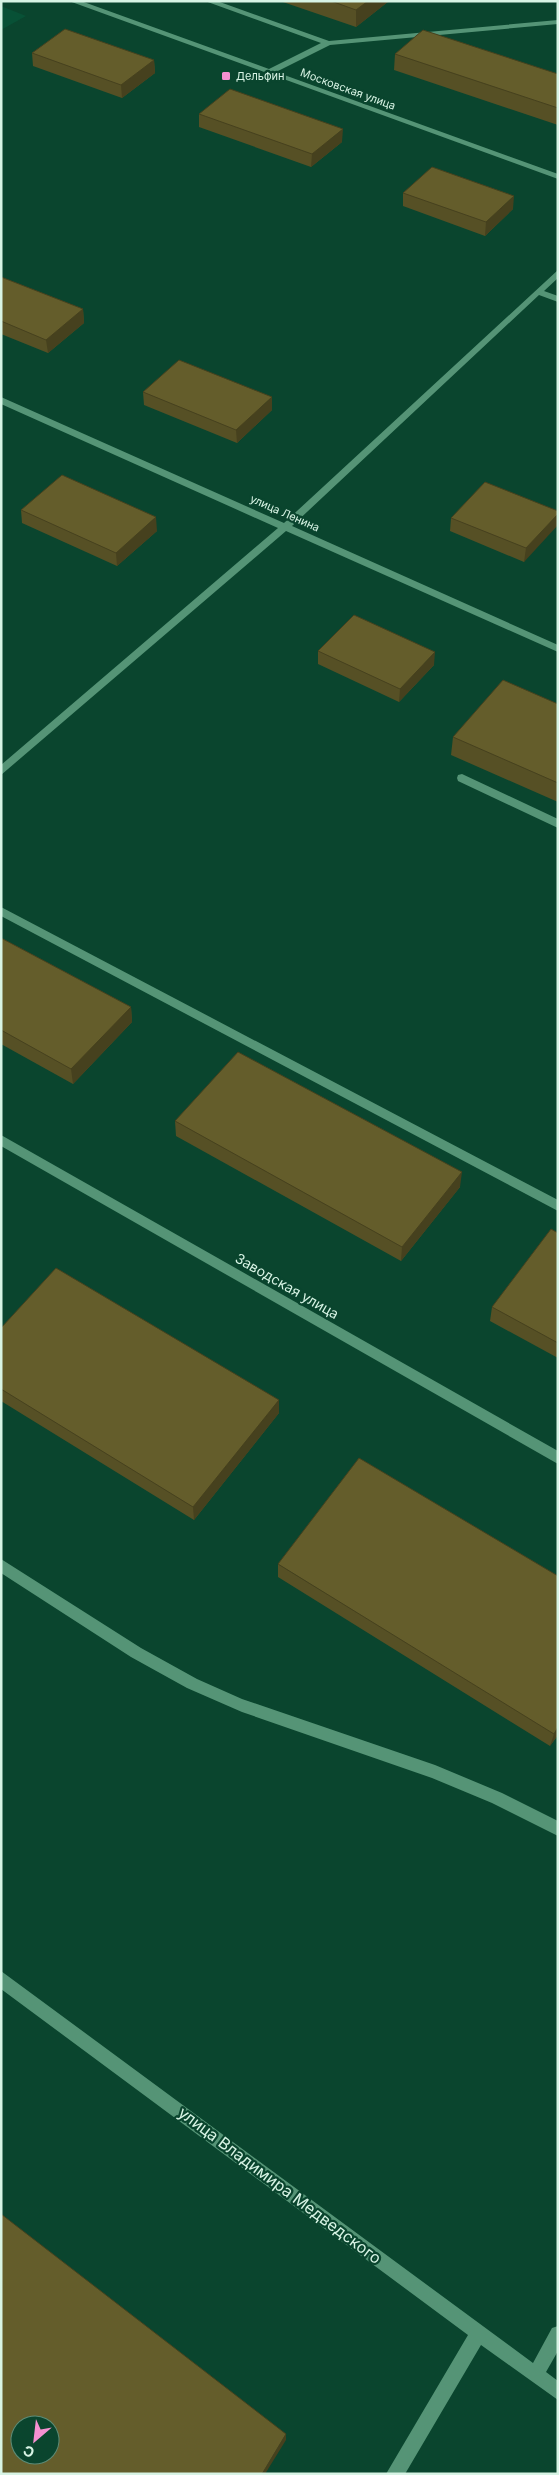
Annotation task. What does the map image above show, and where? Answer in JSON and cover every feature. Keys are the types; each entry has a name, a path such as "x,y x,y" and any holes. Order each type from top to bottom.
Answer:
{"street":[{"name":"Московская улица","path":"74,1 558,177"},
{"path":"209,1 328,43"},
{"path":"270,72 328,43 558,22"},
{"path":"1,771 285,527 558,273"},
{"path":"538,292 558,299"},
{"name":"улица Ленина","path":"1,400 558,649"},
{"path":"462,778 558,824"},
{"path":"1,911 558,1206"},
{"name":"Заводская улица","path":"1,1140 558,1458"},
{"path":"1,1565 171,1673 221,1697 266,1715 435,1772 484,1791 558,1829"},
{"name":"улица Владимира Медведского","path":"1,1979 558,2392"},
{"path":"395,2474 479,2332"},
{"path":"535,2375 558,2334"}],"shaded area":[{"path":"1,6 26,16 1,30"}],"building":[{"path":"331,1 368,1 356,10"},
{"path":"65,29 154,60 121,85 32,53"},
{"path":"423,30 558,74 558,108 395,54"},
{"path":"230,89 343,129 312,154 199,114"},
{"path":"432,167 514,196 486,222 403,193"},
{"path":"1,277 83,309 46,340 1,321"},
{"path":"179,360 272,397 236,430 143,392"},
{"path":"62,475 156,517 116,553 21,510"},
{"path":"485,482 558,511 558,514 526,548 451,518"},
{"path":"354,615 435,652 400,689 318,651"},
{"path":"503,680 558,704 558,783 453,737"},
{"path":"1,938 131,1007 71,1069 1,1030"},
{"path":"238,1052 462,1172 402,1247 175,1121"},
{"path":"551,1229 558,1233 558,1343 492,1307"},
{"path":"56,1268 279,1400 193,1507 1,1389 1,1328"},
{"path":"359,1458 558,1576 558,1727 554,1734 278,1564"},
{"path":"1,2214 286,2434 262,2474 1,2474"}],"place":[{"name":"Дельфин","path":"226,76"}]}
